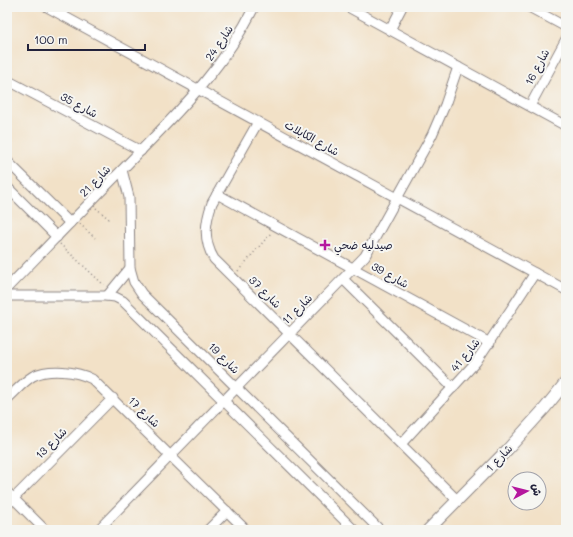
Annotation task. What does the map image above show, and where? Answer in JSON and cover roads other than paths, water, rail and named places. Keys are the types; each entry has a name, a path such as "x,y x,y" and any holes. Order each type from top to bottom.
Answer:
{"street":[{"name":"شارع الكابلات","path":"46,7 566,290"},
{"name":"شارع 24","path":"199,89 234,43 254,7"},
{"path":"348,7 566,126"},
{"path":"390,30 402,7"},
{"path":"529,7 566,27"},
{"name":"شارع 16","path":"530,106 566,39"},
{"name":"شارع 11","path":"98,530 289,333 366,256 432,134 445,105 458,67"},
{"name":"شارع 35","path":"7,80 141,151"},
{"name":"شارع 21","path":"7,288 141,151 199,89"},
{"name":"شارع 37","path":"258,122 209,210 206,224 207,243 214,259 457,500"},
{"path":"7,161 72,221"},
{"name":"شارع 19","path":"122,170 129,197 130,268 134,282 142,294 380,530"},
{"path":"7,187 56,238"},
{"name":"شارع 39","path":"217,194 490,344"},
{"path":"109,293 130,268"},
{"name":"شارع 41","path":"401,444 476,362 490,344 535,273"},
{"path":"343,279 453,388"},
{"path":"7,296 109,293 123,301 354,530"},
{"name":"شارع 17","path":"7,399 33,376 42,372 68,372 84,375 92,379 246,530"},
{"name":"شارع 1","path":"428,530 545,408 566,382"},
{"name":"شارع 13","path":"9,499 113,398"},
{"path":"9,499 45,530"},
{"path":"208,530 227,511"}],"place":[{"name":"صيدليه ضحي","path":"325,245"}]}
